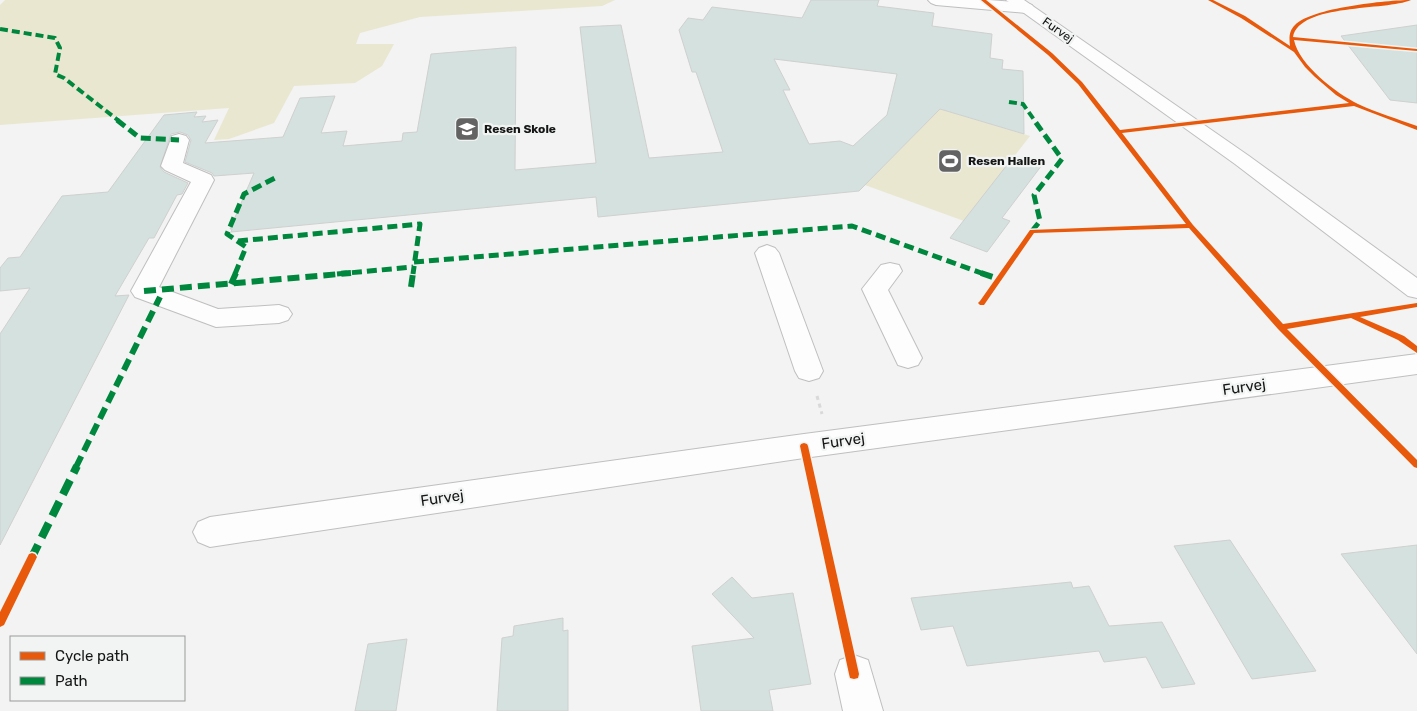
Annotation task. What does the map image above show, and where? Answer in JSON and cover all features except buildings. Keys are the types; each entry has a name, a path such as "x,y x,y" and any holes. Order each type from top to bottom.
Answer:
{"street":[{"path":"936,0 1020,4"},
{"name":"Furvej","path":"1020,4 1242,160 1417,290"},
{"path":"179,140 172,166 203,180 144,291 216,318 279,314"},
{"path":"767,253 809,371"},
{"path":"890,271 875,289 908,358"},
{"name":"Furvej","path":"210,532 1047,413 1417,364"},
{"path":"854,674 863,711"}],"path":[{"path":"809,371 832,443"}],"shaded area":[{"path":"5,0 615,0 602,6 420,17 360,33 356,44 394,44 382,66 355,83 294,86 274,123 229,139 214,140 229,108 0,125 0,5"},
{"name":"Resen Hallen","path":"940,109 1030,136 964,221 865,185"}],"marked path":[{"path":"0,29 55,38 60,48 55,74 64,78 140,138 179,140"},
{"path":"1009,102 1023,104 1062,159 1034,195 1040,221 1032,231"},
{"path":"231,284 246,247 227,234 244,194 275,178"},
{"path":"238,241 420,224 411,287"},
{"path":"414,262 852,226 999,279"},
{"path":"144,291 413,267"},
{"path":"31,559 160,297"}],"cycle path":[{"path":"983,0 1050,54 1080,83 1191,226 1281,327 1417,465"},
{"path":"1210,0 1243,17 1295,51"},
{"path":"1409,0 1339,10 1313,16 1297,25 1292,32 1291,38 1293,47 1306,66 1338,94 1356,105 1417,128"},
{"path":"1291,38 1417,50"},
{"path":"1120,132 1355,104"},
{"path":"982,303 1032,231 1191,226"},
{"path":"1281,327 1417,305"},
{"path":"1352,316 1401,338 1417,350"},
{"path":"804,446 854,674"},
{"path":"0,622 32,557"}],"place":[{"name":"Resen Skole","path":"467,129"},
{"name":"Resen Hallen","path":"950,161"}]}
